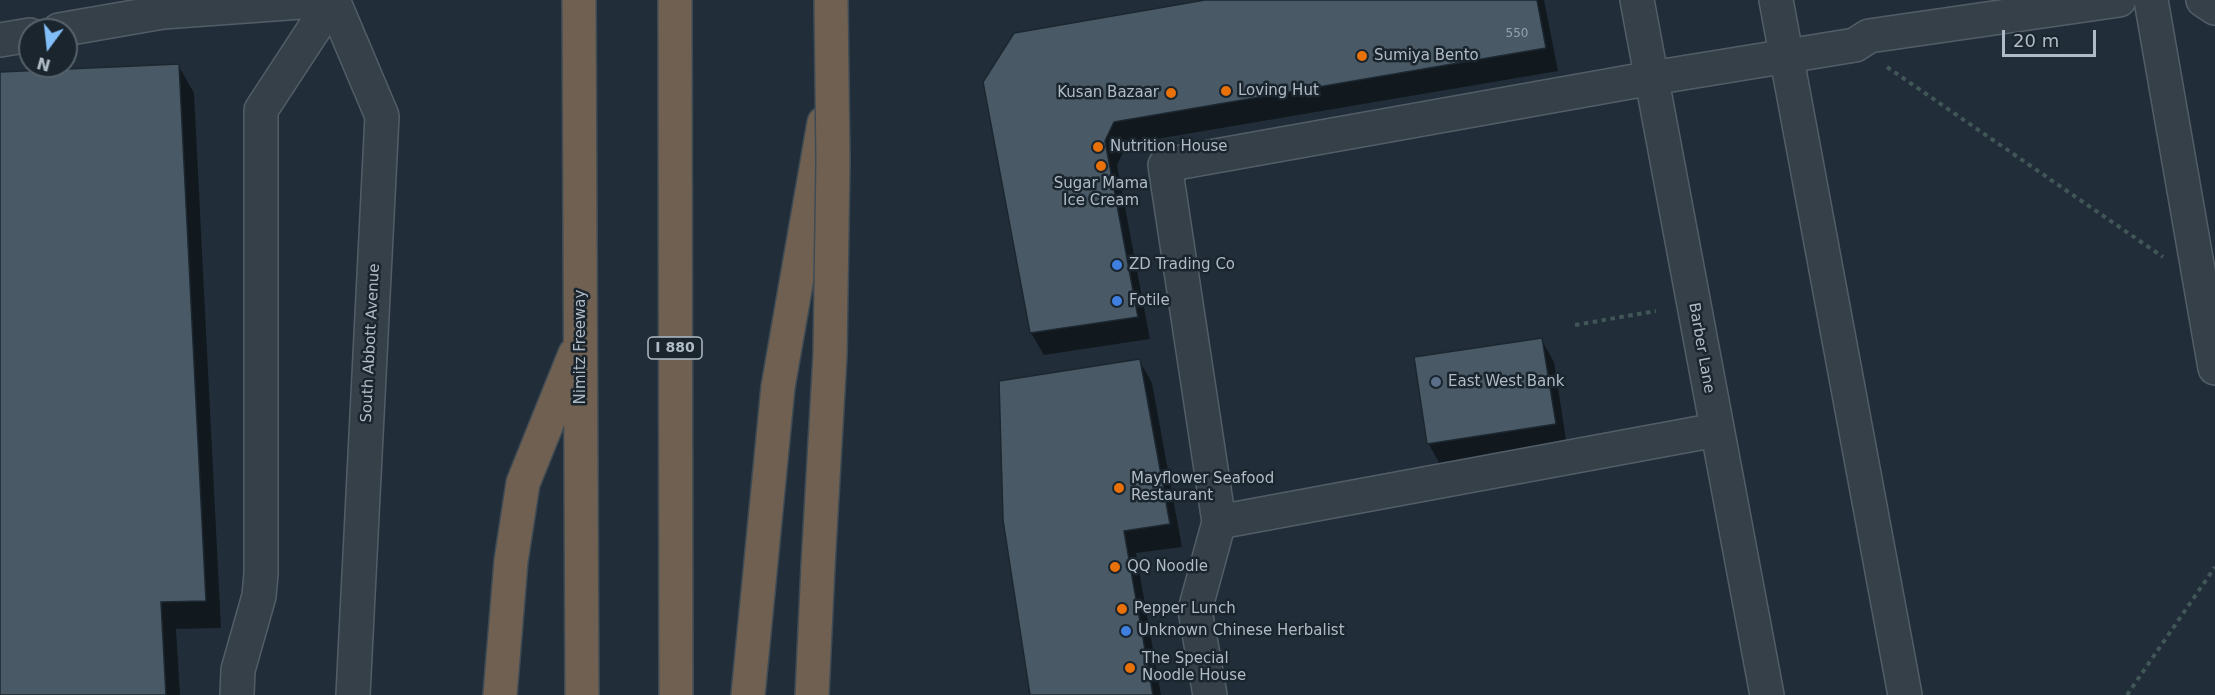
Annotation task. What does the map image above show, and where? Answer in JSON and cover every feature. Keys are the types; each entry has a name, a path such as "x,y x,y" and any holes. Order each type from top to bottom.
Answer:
{"highway":[{"name":"Nimitz Freeway","path":"579,0 582,695"},
{"name":"I 880","path":"675,0 676,695"},
{"path":"812,694 830,355 831,0"},
{"path":"748,695 778,387 847,0"},
{"path":"500,695 512,561 523,483 582,335"}],"street":[{"path":"78,27 163,12 332,0"},
{"path":"237,695 238,670 259,596 261,574 261,110 332,0"},
{"name":"South Abbott Avenue","path":"332,0 382,116 353,695"},
{"name":"Barber Lane","path":"1637,0 1767,695"},
{"path":"1776,0 1905,695"},
{"path":"1210,695 1195,610 1219,522 1165,165 1652,78 1855,45 1869,36 2119,0"},
{"path":"2151,0 2215,368"},
{"path":"2203,0 2215,8"},
{"path":"0,40 18,37"},
{"path":"1219,522 1716,430"}],"path":[{"path":"1855,45 2199,282"},
{"path":"1575,325 1656,311"},
{"path":"2127,695 2215,567"}],"building":[{"path":"1205,0 1537,0 1546,48 1114,122 1105,141 1138,317 1030,333 983,82 1014,33"},
{"path":"179,64 206,601 161,602 166,695 0,695 0,72 18,71 18,78 78,78 78,69"},
{"path":"1542,338 1556,424 1427,444 1414,357"},
{"path":"1140,359 1170,524 1124,531 1153,695 1030,695 1003,520 999,381"}],"place":[{"name":"Sumiya Bento","path":"1362,56"},
{"name":"Loving Hut","path":"1226,91"},
{"name":"Kusan Bazaar","path":"1171,93"},
{"name":"Nutrition House","path":"1098,147"},
{"name":"Sugar Mama Ice Cream","path":"1101,166"},
{"name":"ZD Trading Co","path":"1117,265"},
{"name":"Fotile","path":"1117,301"},
{"name":"East West Bank","path":"1436,382"},
{"name":"Mayflower Seafood Restaurant","path":"1119,488"},
{"name":"QQ Noodle","path":"1115,567"},
{"name":"Pepper Lunch","path":"1122,609"},
{"name":"Unknown Chinese Herbalist","path":"1126,631"},
{"name":"The Special Noodle House","path":"1130,668"}]}
